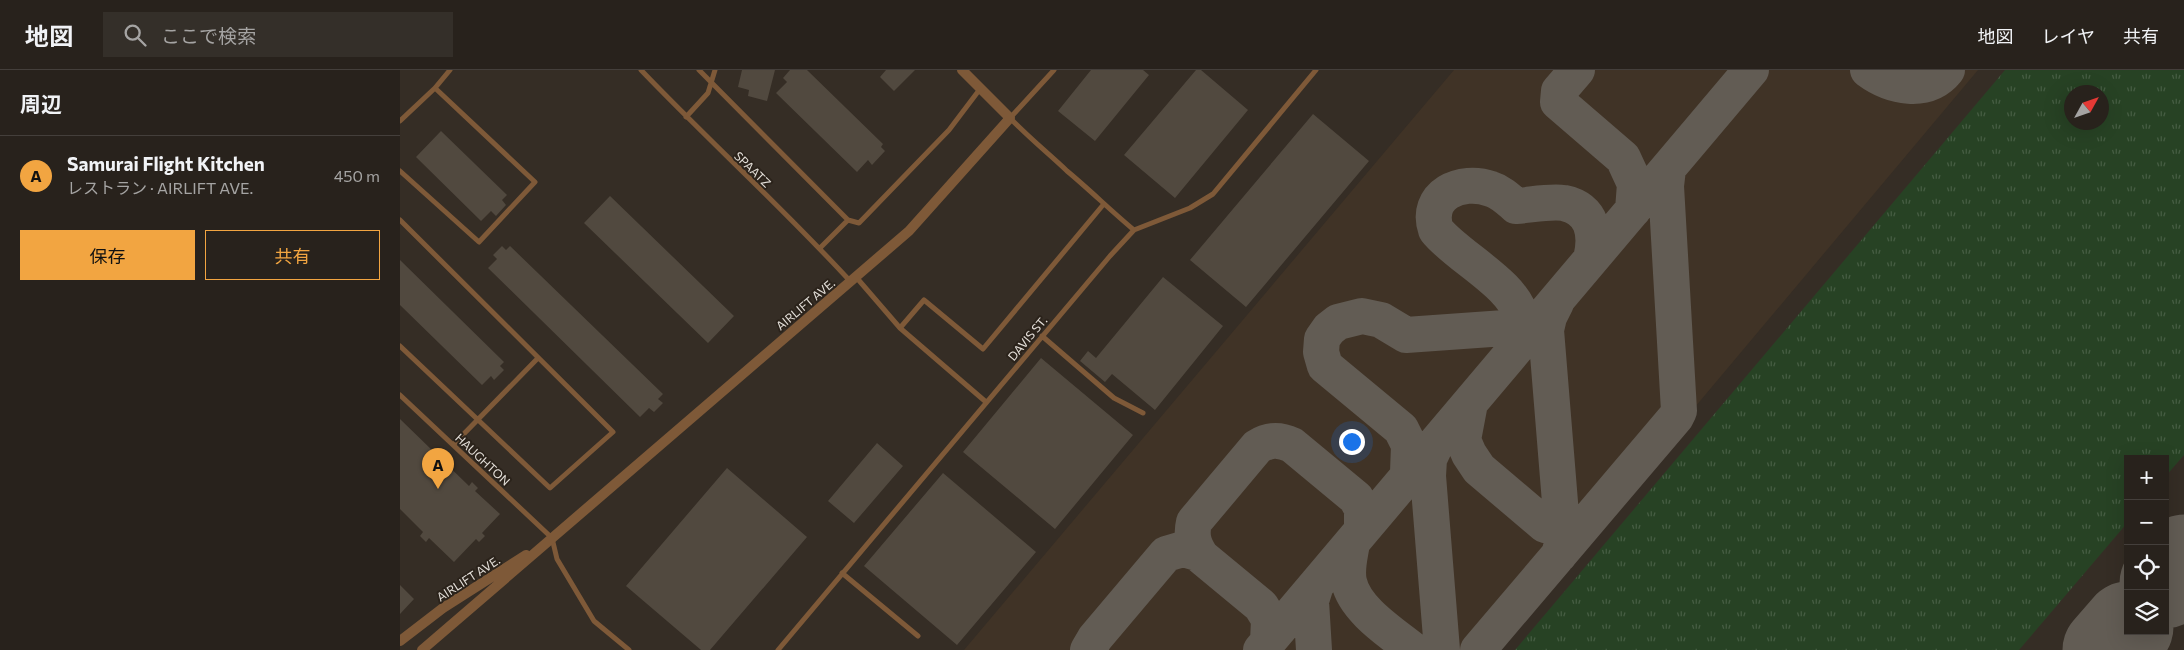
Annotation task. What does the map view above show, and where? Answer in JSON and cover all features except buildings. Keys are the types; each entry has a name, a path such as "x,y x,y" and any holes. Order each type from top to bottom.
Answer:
{"street":[{"path":"962,70 1010,118"},
{"name":"AIRLIFT AVE.","path":"422,650 909,231 1010,118"},
{"name":"AIRLIFT AVE.","path":"400,641 443,608 552,538"}],"lane":[{"path":"400,121 435,88 450,70"},
{"name":"SPAATZ","path":"641,70 686,117 853,279 900,328 986,402"},
{"path":"699,70 848,220 859,223 949,130 980,89"},
{"path":"686,117 708,94 715,70"},
{"name":"AIRLIFT AVE.","path":"1010,118 1054,70"},
{"name":"DAVIS ST.","path":"778,650 986,402 1134,230 1190,208 1213,194 1316,70"},
{"path":"400,170 479,242 535,182 435,88"},
{"path":"1010,118 1034,143 1134,230"},
{"path":"900,328 924,300 983,349 1103,205"},
{"path":"400,220 613,432 550,488 400,346"},
{"path":"820,248 848,220"},
{"path":"1042,336 1114,398 1143,413"},
{"path":"453,445 538,358"},
{"name":"HAUGHTON","path":"400,395 552,538"},
{"path":"552,538 557,559 594,621 629,650"},
{"path":"842,573 918,636"}],"shaded area":[{"path":"1454,70 1978,70 1491,650 964,650"}],"green space":[{"path":"2005,70 2184,70 2184,455 2169,472 2169,455 2124,455 2124,527 2019,650 1515,650"}],"taxiway":[{"path":"1577,70 1559,91 1558,102 1623,158 1635,184 1633,210"},
{"path":"1261,650 1751,70"},
{"path":"1868,70 1887,81 1909,86 1929,83 1939,78 1947,70"},
{"path":"1478,650 1676,417 1679,411 1666,186 1668,169"},
{"path":"1519,345 1521,318 1517,306 1497,283 1445,240 1436,230 1435,207 1440,199 1448,192 1457,188 1480,186 1498,192 1516,206 1552,202 1574,206 1587,217 1591,224 1593,232 1591,259"},
{"path":"1556,303 1549,317 1546,330 1563,539 1559,555"},
{"path":"1408,472 1409,445 1401,429 1325,366 1321,352 1322,339 1329,329 1338,322 1362,316 1381,320 1406,335 1519,327 1541,319"},
{"path":"1470,403 1463,440 1469,454 1479,469 1545,525 1561,528 1582,525"},
{"path":"1201,556 1193,539 1194,522 1257,447 1270,441 1292,445 1356,498 1362,509 1362,530"},
{"path":"1437,442 1429,459 1428,476 1442,650"},
{"path":"1352,543 1348,572 1353,592 1366,611 1375,620 1413,650"},
{"path":"1088,650 1095,638 1166,554 1183,549 1197,553 1261,606 1269,619 1268,642"},
{"path":"1314,650 1311,601 1316,585"}],"runway":[{"path":"2169,578 2184,560"},
{"path":"2108,650 2124,632"}],"place":[{"name":"Samurai Flight Kitchen","path":"438,489"}]}
